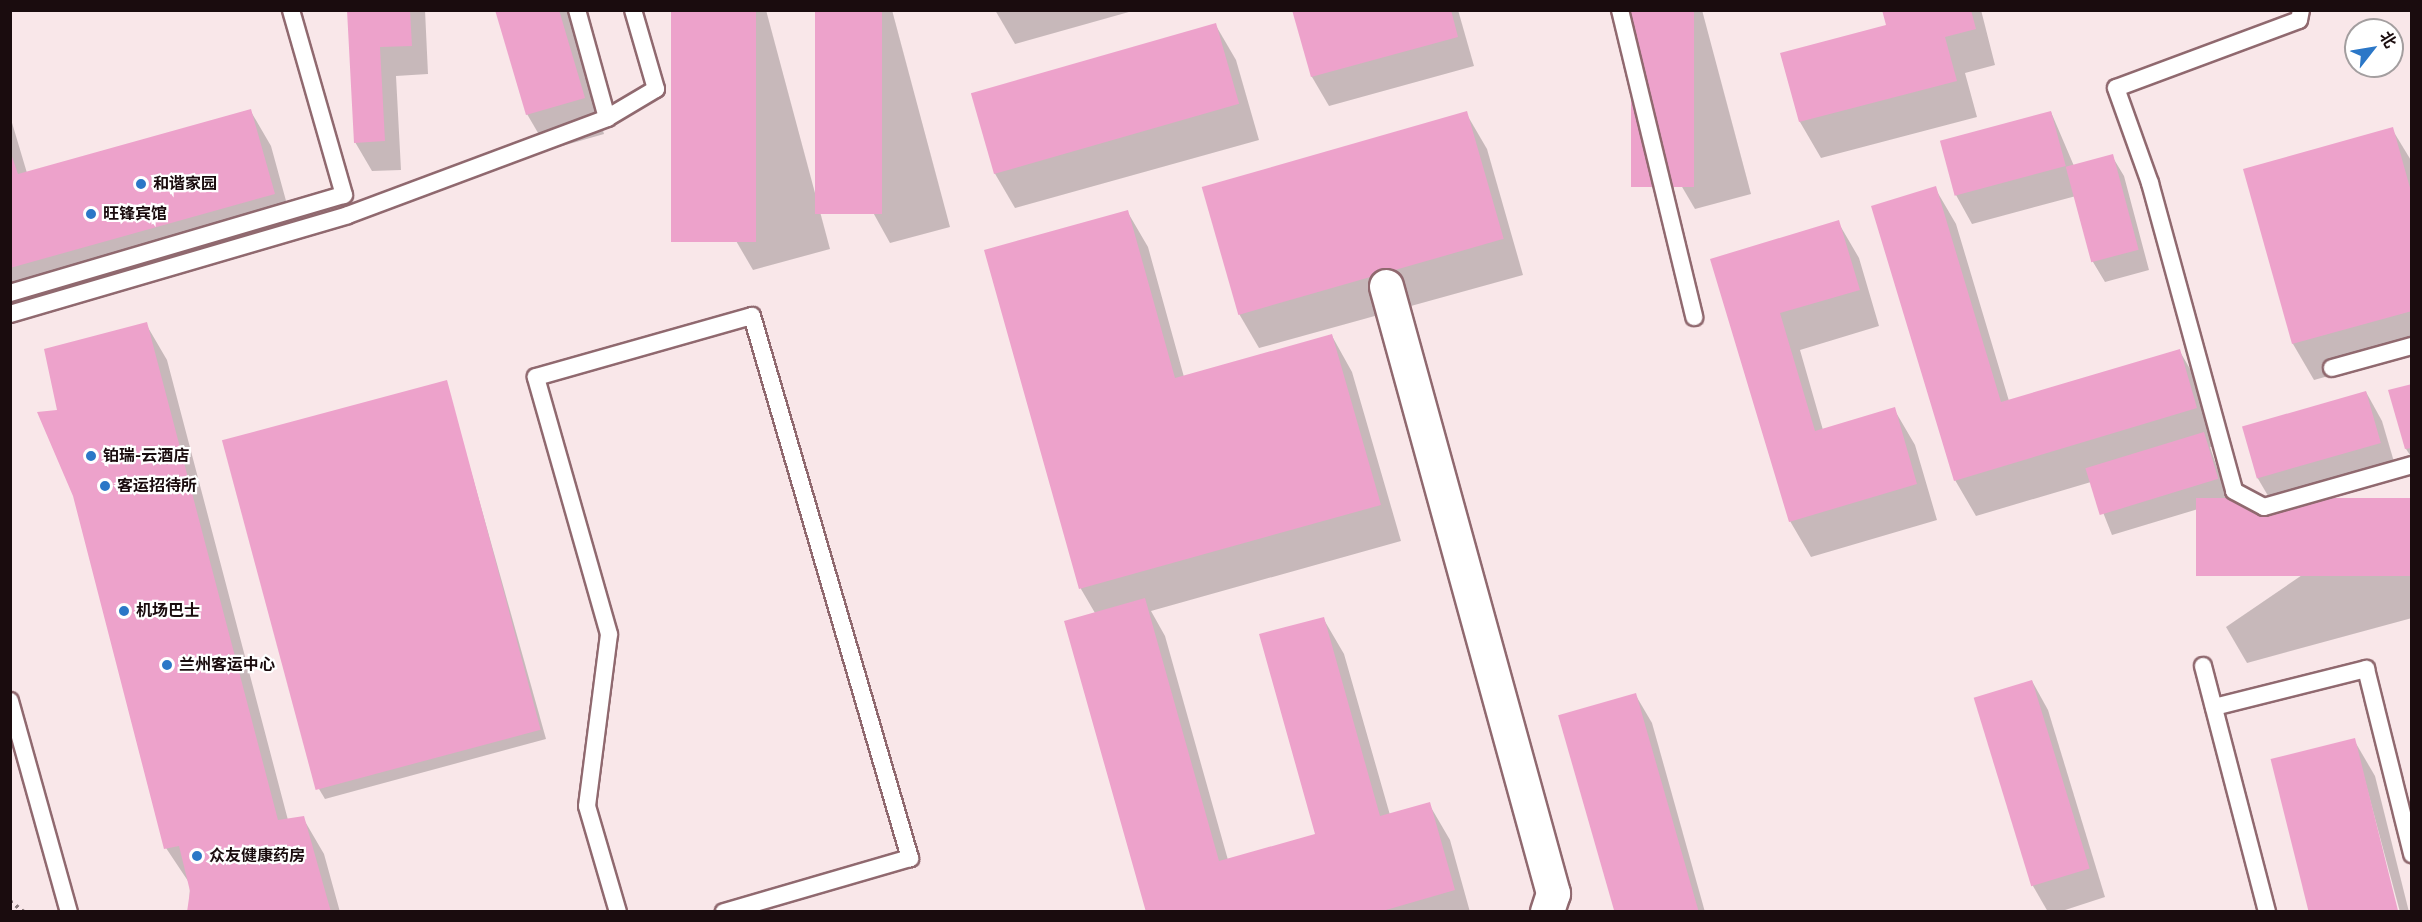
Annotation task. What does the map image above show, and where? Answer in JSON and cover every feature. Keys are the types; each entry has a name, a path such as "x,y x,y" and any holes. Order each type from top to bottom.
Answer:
{"street":[{"path":"1386,286 1553,893 1547,912"}],"lane":[{"path":"10,293 344,195 291,10"},
{"path":"577,10 607,118"},
{"path":"10,314 348,215 607,118 656,89 633,10"},
{"path":"1620,10 1694,317"},
{"path":"2301,10 2300,20 2116,88 2150,183 2234,491 2265,507 2412,465"},
{"path":"618,912 587,806 609,634 536,377 752,316 910,858 724,912"},
{"path":"2332,368 2412,346"},
{"path":"2203,666 2267,912"},
{"path":"2214,707 2366,669 2412,854"},
{"path":"10,701 69,912"}],"path":[{"path":"10,901 24,912"}],"building":[{"path":"347,10 410,10 412,46 380,47 385,141 354,143"},
{"path":"495,10 559,10 585,98 526,115"},
{"path":"671,10 756,10 756,242 671,242"},
{"path":"815,10 882,10 882,214 815,214"},
{"path":"1292,10 1451,10 1458,37 1311,77"},
{"path":"1631,10 1694,10 1694,187 1631,187"},
{"path":"1882,10 1971,10 1976,29 1945,37 1957,81 1799,122 1780,53 1886,25"},
{"path":"1216,23 1239,104 994,174 971,93"},
{"name":"和谐家园","path":"251,109 275,194 10,268 10,151 18,174"},
{"path":"1467,111 1504,239 1238,315 1202,187"},
{"path":"2051,111 2066,166 1955,196 1940,141"},
{"path":"2393,127 2412,195 2412,311 2292,344 2243,169"},
{"path":"2113,154 2139,250 2091,262 2066,167"},
{"path":"1936,186 2001,402 2180,349 2197,408 1954,481 1871,206"},
{"path":"1128,210 1175,378 1332,334 1381,505 1079,589 984,250"},
{"path":"1839,220 1860,290 1780,313 1815,431 1895,407 1917,484 1789,522 1710,259"},
{"path":"147,322 278,820 304,816 331,912 187,912 190,891 179,846 164,849 73,496 37,412 57,410 44,349"},
{"path":"447,380 541,730 316,790 222,440"},
{"path":"2412,384 2412,448 2405,449 2388,390"},
{"path":"2366,391 2381,443 2257,478 2242,427"},
{"path":"2204,432 2218,479 2100,515 2085,468"},
{"path":"2196,498 2412,498 2412,576 2196,576"},
{"path":"1145,598 1219,861 1315,834 1259,634 1324,617 1380,816 1430,802 1455,890 1379,912 1146,912 1064,621"},
{"path":"2032,680 2090,868 2031,886 1974,698"},
{"path":"1636,693 1699,911 1615,912 1558,715"},
{"path":"2355,738 2398,912 2309,912 2271,759"}],"place":[{"name":"和谐家园","path":"141,184"},
{"name":"旺锋宾馆","path":"91,214"},
{"name":"铂瑞-云酒店","path":"91,456"},
{"name":"客运招待所","path":"105,486"},
{"name":"机场巴士","path":"124,611"},
{"name":"兰州客运中心","path":"167,665"},
{"name":"众友健康药房","path":"197,856"}]}
